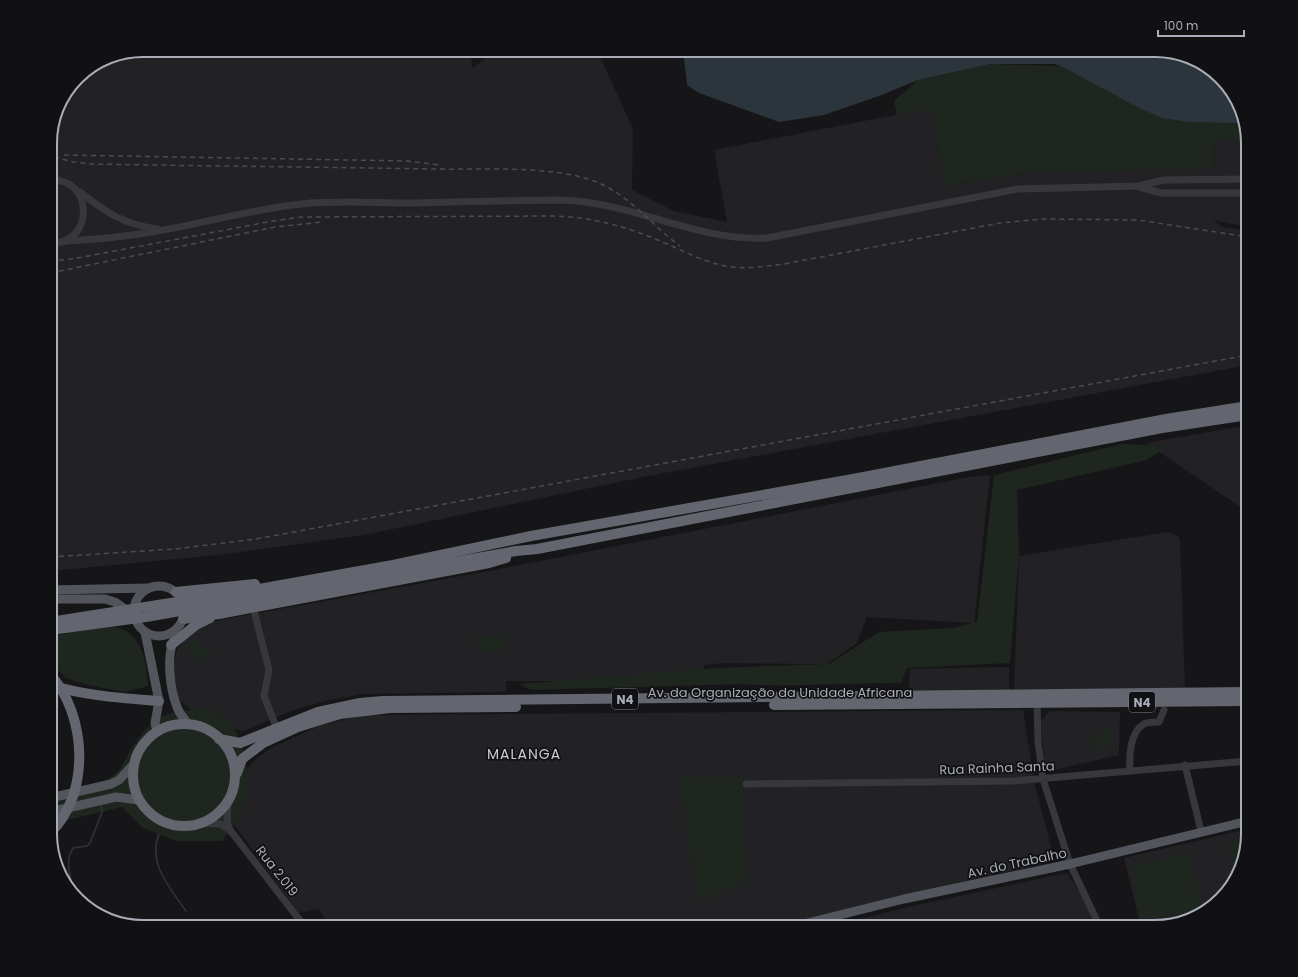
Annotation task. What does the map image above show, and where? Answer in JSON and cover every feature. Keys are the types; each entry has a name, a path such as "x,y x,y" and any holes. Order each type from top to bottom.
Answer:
{"highway":[{"path":"57,621 250,599 393,565 531,536 853,479 1166,419 1241,407"},
{"path":"57,629 146,617 509,552 537,549 1162,428 1241,416"},
{"path":"176,592 254,584 381,561 460,544 531,536"},
{"path":"171,645 200,622 250,599"},
{"path":"181,623 219,614"},
{"path":"57,686 69,706 76,726 79,746 78,775 73,800 57,825"},
{"path":"57,687 94,696 160,700"},
{"name":"N4","path":"1037,699 1054,694 1241,692"},
{"name":"Av. da Organização da Unidade Africana","path":"237,773 242,760 247,755 278,735 317,720 357,711 437,708 1037,699"},
{"name":"Av. da Organização da Unidade Africana","path":"219,739 240,743 318,712 360,703 383,701 1037,699 1241,702"},
{"path":"187,723 204,729 219,739 233,759 237,773 235,786 228,803 217,815 192,826 175,826 145,809 140,800 134,780 133,765 140,746 146,738 157,731 177,724 187,723"}],"main road":[{"path":"57,590 166,587 176,592 182,602 181,623 171,645 169,657 170,671 175,703 187,723"},
{"path":"150,588 138,599 135,615 139,625 145,632 160,700 155,723 157,731"},
{"path":"57,599 105,599 115,602 135,615"},
{"path":"145,632 163,635 171,632 181,623"},
{"path":"57,796 111,784 119,780 133,765"},
{"path":"57,810 116,797 140,800"},
{"name":"Av. do Trabalho","path":"819,920 904,899 1070,864 1241,823"}],"street":[{"path":"57,242 134,235 300,204 332,202 410,203 566,200 596,202 619,207 717,235 738,239 759,239 788,235 1018,189 1138,186 1164,180 1241,179"},
{"path":"57,181 64,182 74,188 98,207 119,220 132,225 164,229"},
{"path":"1138,186 1161,193 1241,193"},
{"path":"65,241 79,228 84,217 84,204 74,188"},
{"path":"250,599 268,670 264,696 277,729"},
{"path":"1037,699 1039,749 1043,779 1070,864 1097,920"},
{"path":"1130,770 1129,761 1136,731 1145,723 1159,722 1164,710"},
{"name":"Rua Rainha Santa","path":"746,784 993,782 1241,761"},
{"path":"1185,765 1201,832"},
{"path":"228,803 227,816 230,830"},
{"path":"203,822 220,824 230,830"},
{"name":"Rua 2.019","path":"230,830 300,920"}],"shaded area":[{"path":"138,57 471,57 472,68 487,57 600,57 633,129 632,190 674,211 727,222 714,150 931,108 945,186 1025,173 1213,168 1215,139 1241,141 1241,226 1212,220 1223,227 1241,230 1241,366 643,477 364,535 218,555 57,570 57,138 60,121 66,105 78,86 105,66 126,59"},
{"path":"684,58 1166,58 1188,64 1198,69 1216,82 1232,105 1238,123 1189,122 1162,118 1139,108 1061,66 1054,64 990,64 918,80 879,96 824,115 779,122 699,93 687,85"},
{"path":"990,64 1061,66 1237,119 1241,141 1215,139 1213,168 1025,173 945,186 931,109 897,115 894,101 918,80"},
{"path":"1241,426 1241,507 1146,443"},
{"path":"1121,444 1168,446 1147,460 1017,490 1019,554 1010,663 907,668 901,683 800,685 740,684 531,690 519,684 716,668 829,664 879,632 953,628 977,622 994,475"},
{"path":"990,475 974,623 867,617 857,643 827,664 723,663 704,665 703,674 567,681 506,681 506,692 362,694 296,709 244,731 210,725 178,699 173,668 177,650 187,637 215,621 494,570 969,477"},
{"path":"1167,532 1178,536 1180,541 1185,689 1014,689 1019,556"},
{"path":"88,625 110,626 125,630 137,642 141,650 146,668 148,686 125,692 88,685 66,678 57,670 57,635 72,632"},
{"path":"507,636 507,650 479,651 478,637"},
{"path":"194,637 211,652 201,663 185,648"},
{"path":"1009,667 1009,690 909,690 910,669"},
{"path":"205,709 215,713 231,725 240,741 246,760 248,787 247,796 242,809 222,841 176,841 143,828 122,807 57,822 57,792 94,785 110,777 119,770 138,739 153,722 160,717 169,714"},
{"path":"1023,710 1035,786 1055,861 801,920 325,920 319,909 299,913 230,819 247,769 256,759 271,748 322,725 364,715"},
{"path":"1050,711 1120,712 1119,755 1045,772 1041,721"},
{"path":"1109,727 1117,738 1098,752 1090,740"},
{"path":"680,777 743,777 748,882 697,901"},
{"path":"1241,831 1238,856 1232,872 1216,895 1193,911 1172,918 1160,920 1139,920 1124,858"},
{"path":"1241,839 1238,856 1234,868 1227,841"},
{"path":"1191,853 1201,906 1193,911 1151,920 1142,920 1130,866"},
{"path":"1067,873 1093,912 1096,920 858,920 912,906"}],"waterway":[{"path":"71,881 69,870 70,853 73,848 87,846 90,843 102,812 101,804"},
{"path":"159,834 156,845 158,865 167,884 186,911"}],"railway":[{"path":"64,155 407,161 439,165"},
{"path":"57,158 73,162 91,164 536,170 576,176 594,181 607,187 629,202 680,246"},
{"path":"57,260 72,259 273,221 302,217 555,216 582,218 633,230 703,260 738,268 784,264 1000,223 1042,219 1138,220 1241,236"},
{"path":"57,272 275,227 322,222"},
{"path":"57,557 175,549 256,539 1241,356"}],"district":[{"name":"MALANGA","path":"524,754"}]}
